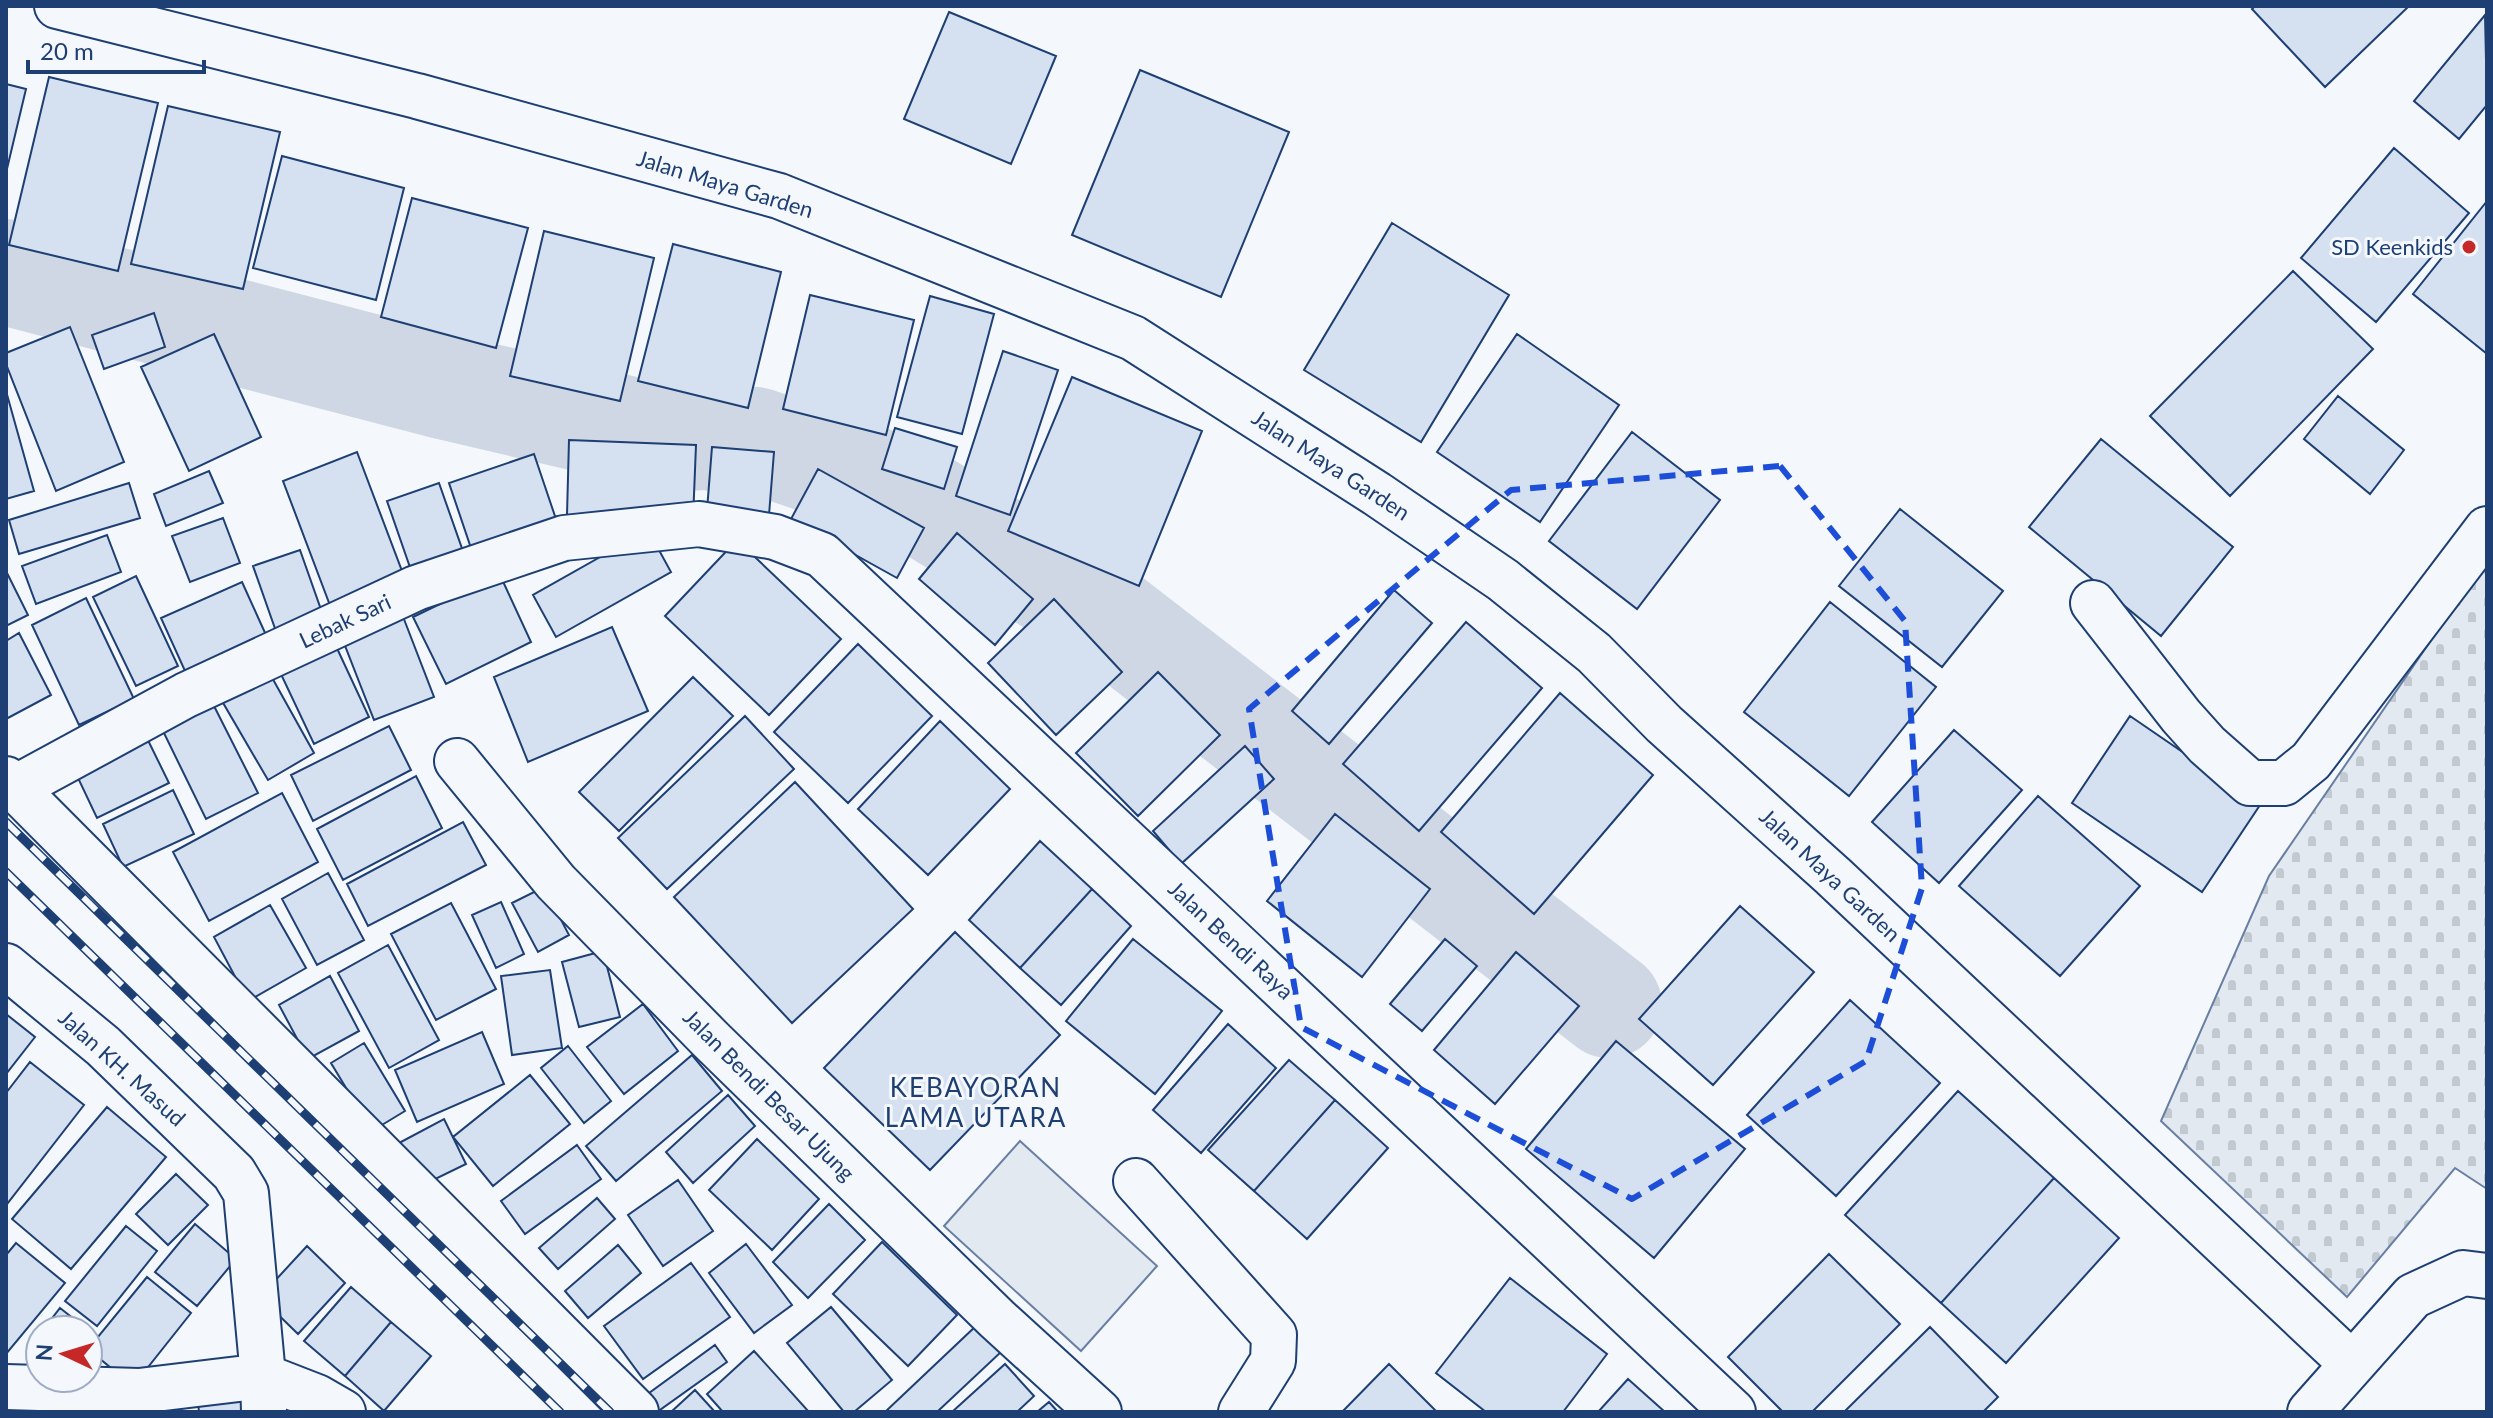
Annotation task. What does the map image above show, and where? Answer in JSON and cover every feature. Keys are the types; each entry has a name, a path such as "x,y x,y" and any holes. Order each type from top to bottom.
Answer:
{"street":[{"name":"Jalan Maya Garden","path":"57,6 417,96 779,196 1133,338 1364,486 1503,580 1594,653 1664,724 1833,876 2352,1364"},
{"name":"Lebak Sari","path":"636,1412 10,784 186,695 416,588 564,538 699,524"},
{"name":"Jalan Bendi Raya","path":"699,524 775,537 822,555 1733,1412"},
{"path":"2093,603 2207,745 2250,783 2284,783 2311,761 2487,529"},
{"name":"Jalan Bendi Besar Ujung","path":"457,761 556,882 655,983 997,1319 1099,1412"},
{"name":"Jalan KH. Masud","path":"6,966 103,1046 234,1173 246,1193 250,1214 263,1394"},
{"path":"1136,1181 1274,1335 1273,1361 1241,1412"},
{"path":"2310,1412 2413,1296 2463,1273 2487,1276"},
{"path":"6,1387 317,1397 343,1412"}],"highlighted area":[{"path":"1780,466 1905,621 1922,888 1866,1061 1632,1199 1301,1027 1249,709 1511,490"}],"green space":[{"path":"2487,559 2487,1189 2455,1168 2347,1297 2161,1121 2269,876"},
{"path":"1020,1141 1157,1266 1081,1351 944,1226"}],"building":[{"path":"2255,6 2409,6 2325,87 2252,9"},
{"path":"949,12 1056,56 1011,164 904,119"},
{"path":"2485,15 2487,105 2459,139 2414,101"},
{"path":"1140,70 1289,132 1221,297 1072,235"},
{"path":"49,77 158,103 118,271 9,245"},
{"path":"6,84 26,89 6,173"},
{"path":"168,106 280,132 243,289 131,264"},
{"path":"2394,148 2469,213 2376,322 2301,258"},
{"path":"282,156 404,188 376,300 253,268"},
{"path":"412,198 528,228 496,348 381,317"},
{"name":"SD Keenkids","path":"2487,201 2487,354 2413,294"},
{"path":"1392,223 1509,295 1421,442 1304,370"},
{"path":"544,231 654,258 620,401 510,376"},
{"path":"673,244 781,272 748,408 638,381"},
{"path":"2293,271 2373,349 2230,496 2150,416"},
{"path":"810,295 914,320 886,435 783,409"},
{"path":"930,296 994,314 962,434 897,417"},
{"path":"154,313 165,347 104,369 92,335"},
{"path":"70,327 124,462 56,491 6,364 6,353"},
{"path":"214,334 261,437 189,471 141,367"},
{"path":"1517,334 1619,405 1540,522 1437,452"},
{"path":"1003,351 1058,370 1010,515 956,496"},
{"path":"1072,377 1202,431 1139,586 1008,531"},
{"path":"6,391 34,491 6,499"},
{"path":"2338,396 2404,450 2370,494 2304,439"},
{"path":"895,428 957,447 944,489 882,469"},
{"path":"1632,432 1720,500 1637,609 1549,541"},
{"path":"2101,439 2233,547 2161,636 2029,527"},
{"path":"569,440 696,445 693,520 567,515"},
{"path":"712,447 774,452 769,515 707,510"},
{"path":"357,452 405,579 331,608 283,481"},
{"path":"534,454 559,528 474,557 449,483"},
{"path":"818,469 924,528 897,578 791,519"},
{"path":"209,471 223,503 166,526 154,494"},
{"path":"129,483 140,518 19,554 9,520"},
{"path":"439,483 465,557 413,576 387,501"},
{"path":"1900,509 2003,591 1942,667 1839,586"},
{"path":"223,518 240,563 190,582 172,536"},
{"path":"648,530 671,572 556,637 533,595"},
{"path":"957,533 1033,599 995,645 919,579"},
{"path":"107,535 121,572 36,604 22,566"},
{"path":"737,540 841,639 769,715 665,616"},
{"path":"300,550 325,621 278,637 253,566"},
{"path":"6,574 28,615 6,626"},
{"path":"500,575 531,642 446,684 413,617"},
{"path":"136,576 178,666 136,686 93,597"},
{"path":"242,582 271,646 190,682 161,618"},
{"path":"1394,590 1432,623 1329,744 1292,711"},
{"path":"86,598 134,699 79,725 32,625"},
{"path":"1054,599 1122,672 1056,735 988,663"},
{"path":"1830,602 1936,687 1849,796 1744,712"},
{"path":"402,614 434,697 374,720 342,638"},
{"path":"1466,622 1542,688 1419,831 1343,764"},
{"path":"612,627 648,711 528,762 494,677"},
{"path":"19,633 51,695 6,719 6,641"},
{"path":"335,644 369,717 314,744 279,670"},
{"path":"858,644 932,716 848,803 774,732"},
{"path":"1158,672 1220,735 1138,816 1076,753"},
{"path":"270,674 314,753 268,780 222,701"},
{"path":"693,677 733,716 619,831 579,792"},
{"path":"1560,693 1653,775 1534,914 1441,832"},
{"path":"213,704 258,793 206,819 162,729"},
{"path":"745,716 794,769 667,889 618,838"},
{"path":"2130,716 2260,805 2202,892 2072,803"},
{"path":"940,721 1010,789 928,875 858,809"},
{"path":"141,726 169,783 97,818 70,761"},
{"path":"389,726 411,770 313,821 291,775"},
{"path":"1954,730 2022,790 1939,883 1872,822"},
{"path":"1245,746 1274,779 1181,864 1153,831"},
{"path":"416,776 442,828 343,880 317,829"},
{"path":"795,782 913,909 792,1023 674,897"},
{"path":"173,790 194,834 123,867 103,824"},
{"path":"282,793 318,862 209,921 173,852"},
{"path":"2038,796 2140,886 2060,976 1959,886"},
{"path":"1335,814 1430,889 1362,977 1267,901"},
{"path":"463,822 486,865 368,926 347,884"},
{"path":"1040,841 1092,889 1020,968 969,920"},
{"path":"328,873 364,940 317,965 282,899"},
{"path":"544,887 569,935 538,952 512,903"},
{"path":"1092,889 1131,926 1061,1005 1020,968"},
{"path":"501,902 524,954 496,968 472,915"},
{"path":"451,903 496,989 436,1020 391,934"},
{"path":"270,905 306,968 248,1001 214,937"},
{"path":"1740,906 1814,972 1713,1085 1639,1019"},
{"path":"955,932 1060,1035 930,1170 824,1068"},
{"path":"1133,939 1222,1011 1155,1094 1066,1021"},
{"path":"1445,939 1477,966 1422,1031 1390,1004"},
{"path":"388,945 439,1040 389,1068 338,973"},
{"path":"603,951 620,1017 579,1027 562,962"},
{"path":"1516,952 1579,1006 1495,1104 1434,1050"},
{"path":"550,970 562,1048 512,1055 501,976"},
{"path":"330,976 359,1031 308,1059 279,1005"},
{"path":"1850,1000 1940,1083 1836,1196 1747,1115"},
{"path":"643,1004 678,1051 624,1094 587,1047"},
{"path":"6,1014 35,1037 6,1074"},
{"path":"1228,1024 1276,1068 1201,1153 1153,1110"},
{"path":"482,1032 504,1084 417,1122 395,1070"},
{"path":"1616,1041 1745,1149 1654,1258 1526,1149"},
{"path":"364,1043 405,1111 372,1131 331,1063"},
{"path":"568,1046 611,1101 584,1123 541,1068"},
{"path":"692,1055 722,1091 616,1181 586,1146"},
{"path":"1289,1060 1335,1100 1254,1191 1208,1150"},
{"path":"30,1062 84,1105 7,1204 6,1093"},
{"path":"530,1075 570,1124 493,1186 453,1137"},
{"path":"1958,1091 2054,1178 1941,1303 1845,1215"},
{"path":"728,1095 755,1126 693,1183 666,1152"},
{"path":"1335,1100 1388,1148 1307,1239 1254,1191"},
{"path":"107,1107 166,1157 71,1269 12,1219"},
{"path":"444,1119 466,1164 421,1186 399,1143"},
{"path":"757,1139 819,1199 772,1250 709,1190"},
{"path":"577,1145 601,1179 525,1234 501,1201"},
{"path":"176,1174 208,1205 168,1245 136,1214"},
{"path":"2054,1178 2119,1238 2006,1363 1941,1303"},
{"path":"678,1180 713,1231 663,1266 628,1215"},
{"path":"597,1198 615,1219 558,1269 539,1248"},
{"path":"829,1204 865,1240 808,1298 773,1262"},
{"path":"195,1224 236,1259 197,1306 155,1272"},
{"path":"126,1226 157,1251 104,1317 104,1314 82,1314 65,1301"},
{"path":"882,1242 957,1315 908,1366 833,1294"},
{"path":"16,1243 65,1283 39,1314 24,1314 24,1332 6,1354 6,1255"},
{"path":"746,1244 792,1305 754,1333 709,1273"},
{"path":"618,1245 641,1273 588,1318 565,1291"},
{"path":"307,1246 345,1283 298,1334 260,1297"},
{"path":"1829,1254 1900,1324 1812,1412 1783,1412 1728,1357"},
{"path":"691,1263 730,1317 643,1379 604,1326"},
{"path":"147,1277 191,1313 133,1386 104,1362 104,1329"},
{"path":"1510,1278 1607,1354 1563,1412 1486,1412 1436,1373"},
{"path":"351,1287 391,1322 345,1376 304,1341"},
{"path":"831,1307 892,1380 854,1412 844,1412 787,1343"},
{"path":"391,1322 431,1356 384,1411 345,1376"},
{"path":"977,1325 1001,1352 937,1412 885,1412"},
{"path":"1930,1327 1998,1397 1983,1412 1844,1412"},
{"path":"715,1345 727,1362 657,1412 645,1396"},
{"path":"754,1351 809,1412 723,1412 707,1394"},
{"path":"1005,1364 1034,1396 1017,1412 952,1412"},
{"path":"1389,1364 1437,1412 1342,1412"},
{"path":"1628,1379 1665,1412 1598,1412"},
{"path":"248,1387 251,1412 199,1412 197,1394"},
{"path":"695,1390 715,1412 671,1412"},
{"path":"1049,1402 1058,1412 1037,1412"}],"waterway":[{"path":"6,272 447,387 670,439 755,440 900,489 1103,614 1609,1005"}],"railway":[{"path":"6,822 610,1412"},
{"path":"6,872 560,1412"}],"place":[{"name":"SD Keenkids","path":"2469,247"}],"district":[{"name":"KEBAYORAN LAMA UTARA","path":"976,1103"}]}
